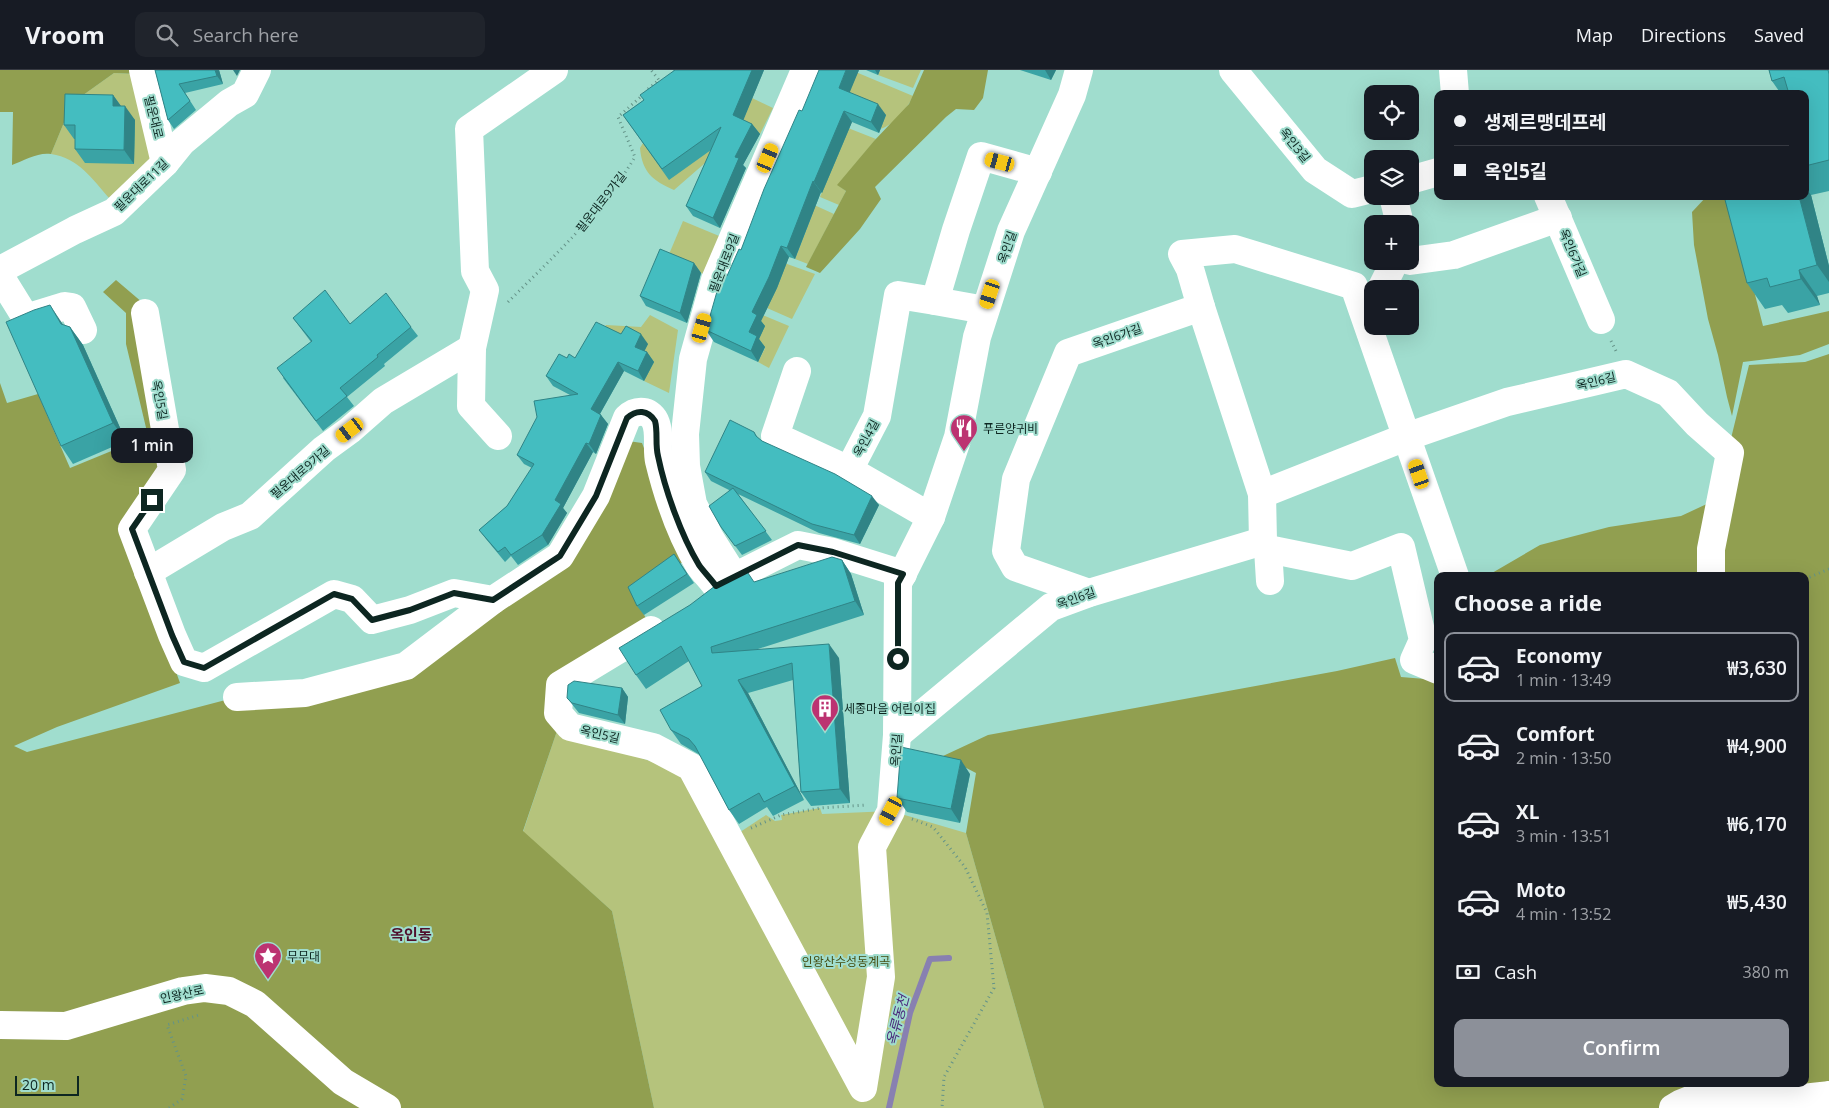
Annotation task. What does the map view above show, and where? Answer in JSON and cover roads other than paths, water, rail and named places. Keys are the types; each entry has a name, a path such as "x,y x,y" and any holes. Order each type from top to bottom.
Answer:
{"street":[{"name":"필운대로","path":"143,70 166,163"},
{"name":"필운대로11길","path":"0,270 75,230 114,212 166,163 182,142 229,103 244,94 257,70"},
{"path":"498,436 471,406 472,348 485,290 475,271 469,129 554,70"},
{"name":"필운대로9길","path":"716,587 710,538 693,504 688,475 685,434 693,359 715,280 805,70"},
{"name":"옥인길","path":"891,808 898,735 898,583 931,517 958,437 977,337 1011,231 1072,95 1079,70"},
{"name":"옥인3길","path":"1233,70 1315,170 1352,194 1364,191"},
{"path":"1453,70 1455,90"},
{"path":"935,301 981,156 1038,172"},
{"name":"옥인6가길","path":"1419,260 1454,255 1553,207 1601,320"},
{"path":"1270,581 1262,494 1190,269 1182,254 1235,250 1354,286 1364,304"},
{"path":"0,276 26,318 65,306 72,307 83,330"},
{"name":"옥인4길","path":"797,372 775,436 849,470 878,416 898,295 985,310"},
{"name":"옥인6가길","path":"1089,593 1015,567 1006,551 1016,479 1068,353 1201,307"},
{"name":"옥인5길","path":"145,313 172,470 132,529 184,662 204,668 334,594 352,599 372,620 410,610 454,593 493,600"},
{"path":"1376,335 1406,437 1454,572"},
{"name":"필운대로9가길","path":"148,572 223,527 250,516 324,449 350,430 383,401 472,348"},
{"name":"옥인6길","path":"1262,494 1406,437 1507,402 1626,374 1668,393 1697,424 1730,453 1711,548 1711,572"},
{"path":"237,696 306,693 406,666 493,600 560,556 596,496 627,418 639,411 648,414 655,421 657,453 667,490 695,557 716,587 798,545 833,552 903,574"},
{"path":"849,470 931,517"},
{"name":"옥인6길","path":"898,735 1051,607 1089,593 1266,545 1352,566 1439,531"},
{"path":"1401,547 1423,640 1414,660 1434,668"},
{"name":"옥인5길","path":"675,615 560,684 558,713 570,727 653,747 691,767 863,1088 881,977 872,846 891,808"},
{"name":"인왕산로","path":"0,1025 66,1026 183,991 205,988 229,991 255,1004 343,1082 387,1108"},
{"path":"1673,1108 1681,1102 1709,1096 1779,1099 1829,1096"}],"waterway":[{"name":"옥류동천","path":"889,1108 910,1013 930,959 949,958"}],"place":[{"name":"푸른양귀비","path":"964,452"},
{"name":"세종마을 어린이집","path":"825,732"},
{"name":"무무대","path":"268,980"}],"district":[{"name":"옥인동","path":"411,934"}],"park label":[{"name":"인왕산수성동계곡","path":"846,961"}]}
